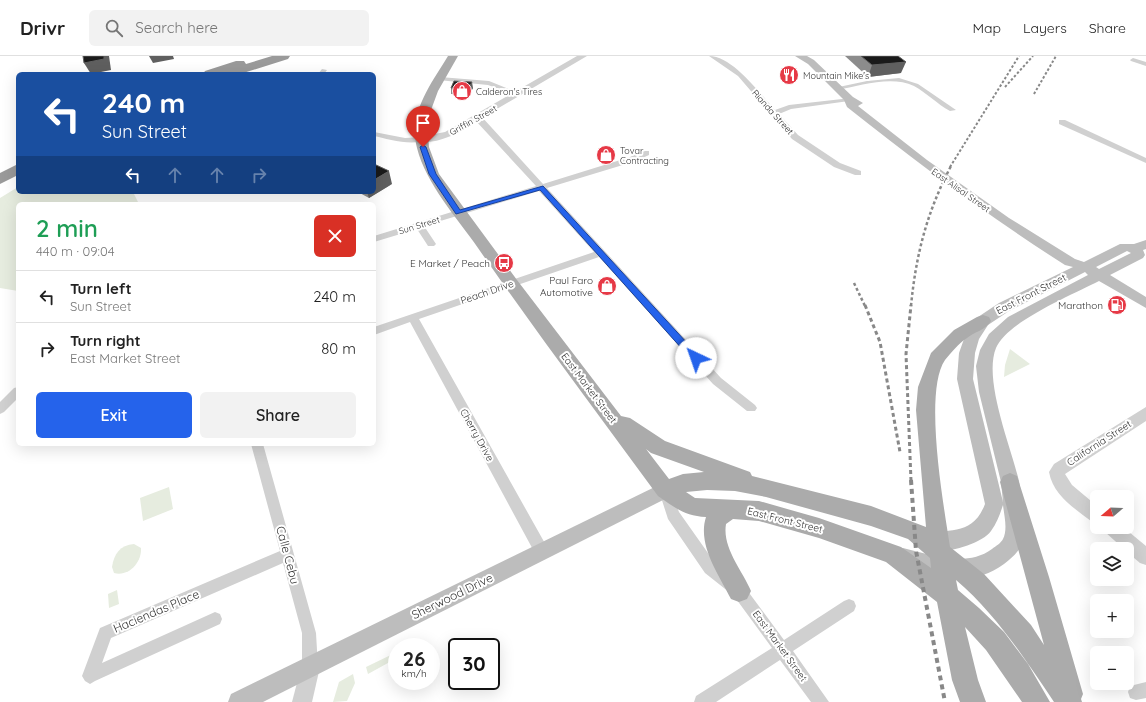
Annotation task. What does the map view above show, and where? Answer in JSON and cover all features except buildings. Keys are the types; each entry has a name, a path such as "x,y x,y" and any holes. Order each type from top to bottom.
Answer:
{"highway":[{"path":"246,62 258,56"},
{"path":"216,72 263,56"},
{"path":"234,72 283,57"},
{"path":"0,166 16,157"},
{"path":"0,179 16,170"}],"main road":[{"name":"East Market Street","path":"453,56 426,104 421,121 422,139 433,174 458,213 665,490"},
{"name":"East Alisal Street","path":"800,56 810,59 849,99 851,105 887,135 956,187 1050,250 1070,262 1092,271 1146,304"},
{"path":"1092,271 1138,255 1141,246"},
{"name":"East Front Street","path":"928,543 969,536 979,532 991,516 994,504 965,379 967,353 972,338 983,321 1004,306 1092,271"},
{"name":"East Front Street","path":"665,490 692,507 732,508 759,511 819,528 893,554 929,564 960,570 988,564 1007,550 1013,541 1015,530 1010,482 987,392 984,366 988,350 994,338 1013,321 1092,271"},
{"path":"974,702 965,680 956,641 933,500 925,410 928,387 937,358 960,334 983,321"},
{"path":"601,404 632,430 658,447 766,488"},
{"path":"665,490 683,484 707,481 734,482 766,488 871,516 915,532 976,582 1022,634 1050,672 1068,702"},
{"path":"1010,482 1072,702"},
{"name":"Sherwood Drive","path":"239,702 665,490"},
{"path":"732,508 716,519 714,533 716,543 739,591"},
{"path":"893,554 930,581 976,621 995,641 1019,673 1037,702"}],"street":[{"name":"Griffin Street","path":"422,139 436,138 448,134 583,56"},
{"name":"Rianda Street","path":"712,56 740,75 773,114 796,137 837,165 858,173"},
{"path":"1133,60 1146,64"},
{"path":"440,79 489,83 518,94"},
{"path":"837,88 897,80 908,81 917,85 952,110"},
{"path":"773,114 789,107 849,99"},
{"path":"478,118 717,381 751,408"},
{"path":"1062,122 1146,161"},
{"path":"376,134 405,140 422,139"},
{"name":"Sun Street","path":"376,238 633,159 646,152"},
{"path":"419,225 431,244"},
{"name":"Peach Drive","path":"376,330 600,253"},
{"name":"Cherry Drive","path":"413,318 542,552"},
{"path":"0,408 16,393"},
{"name":"California Street","path":"1090,510 1065,489 1057,477 1060,469 1146,413"},
{"name":"Calle Cebu","path":"258,446 310,633 310,667"},
{"name":"East Market Street","path":"665,490 673,516 710,568 739,591 821,702"},
{"path":"1119,534 1146,557"},
{"name":"Haciendas Place","path":"215,619 90,676 105,633 288,554"},
{"path":"702,702 848,606"},
{"path":"302,702 310,667"}],"shaded area":[{"path":"16,188 16,194 134,194 138,202 16,202 16,291 0,288 0,198"},
{"path":"1010,349 1030,364 1004,377 1005,365"},
{"path":"169,487 173,509 143,521 140,498"},
{"path":"134,544 141,548 141,553 137,563 125,573 114,573 112,567 114,558 118,551 125,546"},
{"path":"117,590 119,604 109,608 108,594"},
{"path":"388,656 388,663 368,674 366,667"},
{"path":"353,674 355,683 347,701 333,702 339,682"}],"railway":[{"path":"950,167 1019,56"},
{"path":"1005,87 1033,56"},
{"path":"1034,94 1056,56"},
{"path":"911,306 916,269 924,234 935,200 951,166"},
{"path":"854,283 865,306"},
{"path":"865,305 880,342 900,452"},
{"path":"911,305 906,354 911,481"},
{"path":"911,480 916,551 945,702"}],"place":[{"name":"Mountain Mike's","path":"789,75"},
{"name":"Calderon's Tires","path":"462,91"},
{"name":"Tovar Contracting","path":"606,155"},
{"name":"E Market / Peach","path":"504,263"},
{"name":"Paul Faro Automotive","path":"607,286"},
{"name":"Marathon","path":"1117,305"}],"route":[{"path":"423,147 433,174 458,213 541,188 696,358"}]}
